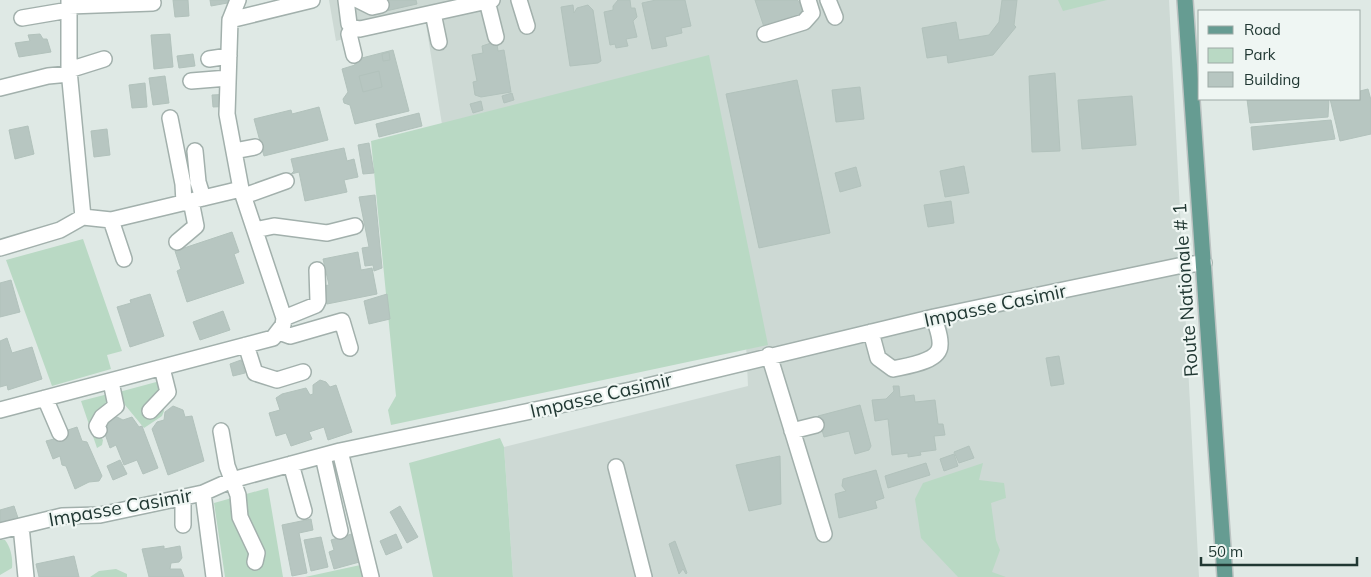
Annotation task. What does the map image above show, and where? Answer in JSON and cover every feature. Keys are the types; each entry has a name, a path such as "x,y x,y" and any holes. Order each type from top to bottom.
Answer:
{"main road":[{"name":"Route Nationale # 1","path":"1185,0 1225,577"}],"street":[{"path":"238,0 230,20 227,114 242,193 255,230 281,325 290,336 342,321 350,348"},
{"path":"230,20 312,0"},
{"path":"346,0 346,16 349,24 354,28 368,27 489,1 496,37"},
{"path":"358,0 372,7 381,5"},
{"path":"519,0 527,26"},
{"path":"765,34 804,22 812,13 808,0"},
{"path":"828,0 834,17"},
{"path":"22,18 69,5 153,4"},
{"path":"69,5 69,72 82,217"},
{"path":"433,13 439,42"},
{"path":"354,28 350,34 354,54"},
{"path":"209,59 229,56"},
{"path":"0,88 69,72 81,64 104,59"},
{"path":"190,81 217,77 228,78"},
{"path":"170,118 182,184 192,201 196,226 178,242"},
{"path":"234,151 255,147"},
{"path":"192,201 198,182 195,151"},
{"path":"0,248 60,230 82,217 111,220 192,201 242,193 286,181"},
{"path":"111,220 124,259"},
{"path":"255,230 274,226 327,233 355,226"},
{"name":"Impasse Casimir","path":"0,531 62,516 100,515 202,493 232,480 340,451 631,390 934,317 1183,265 1204,263"},
{"path":"0,410 273,338 281,325 316,305 318,301 317,270"},
{"path":"871,332 878,358 893,369 921,363 928,361 939,350 940,344 934,317"},
{"path":"246,345 255,373 278,380 303,372"},
{"path":"769,356 824,534"},
{"path":"150,411 168,392 162,368"},
{"path":"99,430 98,426 102,417 116,406 111,382"},
{"path":"45,398 60,433"},
{"path":"792,430 816,425"},
{"path":"221,431 227,466 238,495 240,517 257,553 255,562"},
{"path":"340,451 371,577"},
{"path":"323,456 340,531"},
{"path":"291,464 304,510"},
{"path":"616,467 644,577"},
{"path":"202,493 214,577"},
{"path":"183,497 183,525"},
{"path":"21,526 26,577"}],"shaded area":[{"path":"329,0 1169,0 1199,577 513,577 504,447 748,386 745,322 444,137 425,18 336,41"}],"green space":[{"path":"1058,0 1107,0 1063,11"},
{"path":"709,55 768,345 391,425 388,410 396,396 371,141"},
{"path":"83,239 122,351 107,355 111,369 52,386 6,260"},
{"path":"160,381 159,392 164,411 162,416 144,428 125,405 119,392"},
{"path":"108,394 110,404 97,412 98,433 103,440 102,445 97,448 81,401"},
{"path":"500,438 504,447 513,577 433,577 409,463"},
{"path":"983,463 979,480 1004,483 1006,498 991,503 996,540 1000,550 992,572 1006,577 958,577 921,538 915,499 923,483"},
{"path":"268,488 283,577 225,577 214,503"},
{"path":"0,540 5,540 9,546 12,568 0,575"},
{"path":"365,564 367,577 305,577"},
{"path":"116,569 127,574 127,577 90,577 99,571"}],"building":[{"path":"173,0 188,0 189,16 175,17"},
{"path":"210,0 233,0 233,2 211,6"},
{"path":"385,0 416,0 417,4 386,11"},
{"path":"618,0 630,0 631,8 635,8 637,17 633,21 637,37 626,39 628,46 616,48 615,44 610,45 604,12 613,10 613,6"},
{"path":"656,0 685,0 691,26 681,28 682,33 665,37 667,46 652,49 642,3"},
{"path":"755,0 797,0 804,6 804,15 764,27"},
{"path":"1002,0 1017,0 1014,25 1016,27 993,55 948,63 947,55 927,58 922,28 956,22 959,40 989,35 999,22"},
{"path":"573,5 574,13 577,8 588,5 593,10 601,61 598,63 570,66 561,7"},
{"path":"40,34 43,39 47,39 51,52 19,57 15,43 30,41 28,35"},
{"path":"170,34 173,67 154,69 151,35"},
{"path":"494,42 497,44 498,51 504,50 511,92 481,97 475,95 473,82 477,81 472,55 483,53 482,46"},
{"path":"393,50 409,111 355,124 350,105 344,103 343,99 348,92 342,69 355,65 354,61 358,59"},
{"path":"389,52 390,60 383,61 382,54"},
{"path":"193,54 195,66 179,68 177,56"},
{"path":"379,71 382,87 363,92 359,76"},
{"path":"1055,73 1060,151 1032,152 1029,76"},
{"path":"165,76 169,103 153,105 149,78"},
{"path":"797,80 830,233 759,248 726,94"},
{"path":"145,83 147,107 132,108 129,85"},
{"path":"860,87 864,119 836,122 832,90"},
{"path":"1368,89 1371,100 1371,134 1340,141 1330,100 1361,100 1361,91"},
{"path":"512,93 514,100 504,103 502,96"},
{"path":"232,94 233,106 213,107 212,95"},
{"path":"1132,96 1136,145 1082,149 1078,100"},
{"path":"1247,100 1329,100 1328,117 1250,123"},
{"path":"481,101 483,110 473,113 470,104"},
{"path":"319,107 328,140 264,156 254,119 291,110 292,114"},
{"path":"419,113 422,126 379,137 376,124"},
{"path":"1331,120 1335,139 1253,150 1251,127"},
{"path":"28,126 34,154 15,159 9,130"},
{"path":"107,129 110,155 94,157 91,131"},
{"path":"369,143 374,173 363,174 358,145"},
{"path":"344,148 347,161 354,159 358,177 344,180 347,192 305,201 299,172 291,174 294,171 291,159"},
{"path":"964,166 969,193 945,197 940,171"},
{"path":"856,167 861,186 840,192 835,173"},
{"path":"375,195 382,268 374,271 373,265 365,266 362,248 369,247 359,197"},
{"path":"951,201 954,223 928,227 924,205"},
{"path":"232,232 239,252 234,254 244,283 187,302 177,271 181,269 175,251"},
{"path":"358,252 361,270 372,268 377,294 327,304 323,286 329,285 323,259"},
{"path":"11,280 20,312 0,317 0,283"},
{"path":"150,294 164,336 130,347 117,307 131,303 130,300"},
{"path":"387,294 390,319 369,324 364,301"},
{"path":"223,311 230,330 200,340 193,322"},
{"path":"7,338 12,353 32,347 42,379 8,390 7,385 0,387 0,341"},
{"path":"1059,356 1064,384 1051,386 1046,358"},
{"path":"241,360 245,373 233,376 230,364"},
{"path":"320,380 326,382 330,387 336,385 352,432 328,440 324,427 309,432 312,439 291,446 286,433 276,436 269,413 280,410 276,398 282,394 306,388 310,395 313,394 313,385"},
{"path":"893,386 899,386 900,397 914,395 915,402 935,400 938,424 943,424 945,435 934,436 936,450 920,452 921,455 908,457 908,453 892,455 888,419 875,421 872,400 886,399 894,391"},
{"path":"860,405 871,446 869,450 855,454 849,431 824,437 818,416"},
{"path":"173,406 183,410 185,417 192,416 204,461 168,475 152,429 157,422 164,420 165,412"},
{"path":"117,417 123,420 132,417 139,427 142,426 158,468 143,474 137,460 124,465 116,445 110,448 103,428 107,426 109,419"},
{"path":"77,427 82,441 87,442 102,476 99,481 89,482 75,489 66,466 62,465 60,456 53,459 46,441 66,436 68,430"},
{"path":"969,446 974,458 959,463 954,452"},
{"path":"954,454 958,466 944,471 940,459"},
{"path":"780,456 781,504 749,511 736,465"},
{"path":"120,460 127,474 113,480 107,466"},
{"path":"926,463 930,475 888,488 885,476"},
{"path":"876,470 884,498 875,501 877,508 839,518 835,494 846,491 842,486 843,479"},
{"path":"14,506 18,518 0,523 0,510"},
{"path":"400,506 418,537 407,543 390,512"},
{"path":"311,519 313,530 299,533 307,573 292,576 282,525"},
{"path":"355,533 363,561 334,569 329,552 334,550 331,540"},
{"path":"396,534 402,548 386,555 380,541"},
{"path":"321,537 328,567 311,571 304,540"},
{"path":"675,541 686,574 683,569 679,574 669,544"},
{"path":"164,546 164,549 180,546 182,558 179,562 171,563 170,569 181,569 184,577 149,577 142,549"},
{"path":"74,556 79,577 39,577 36,564"}]}
